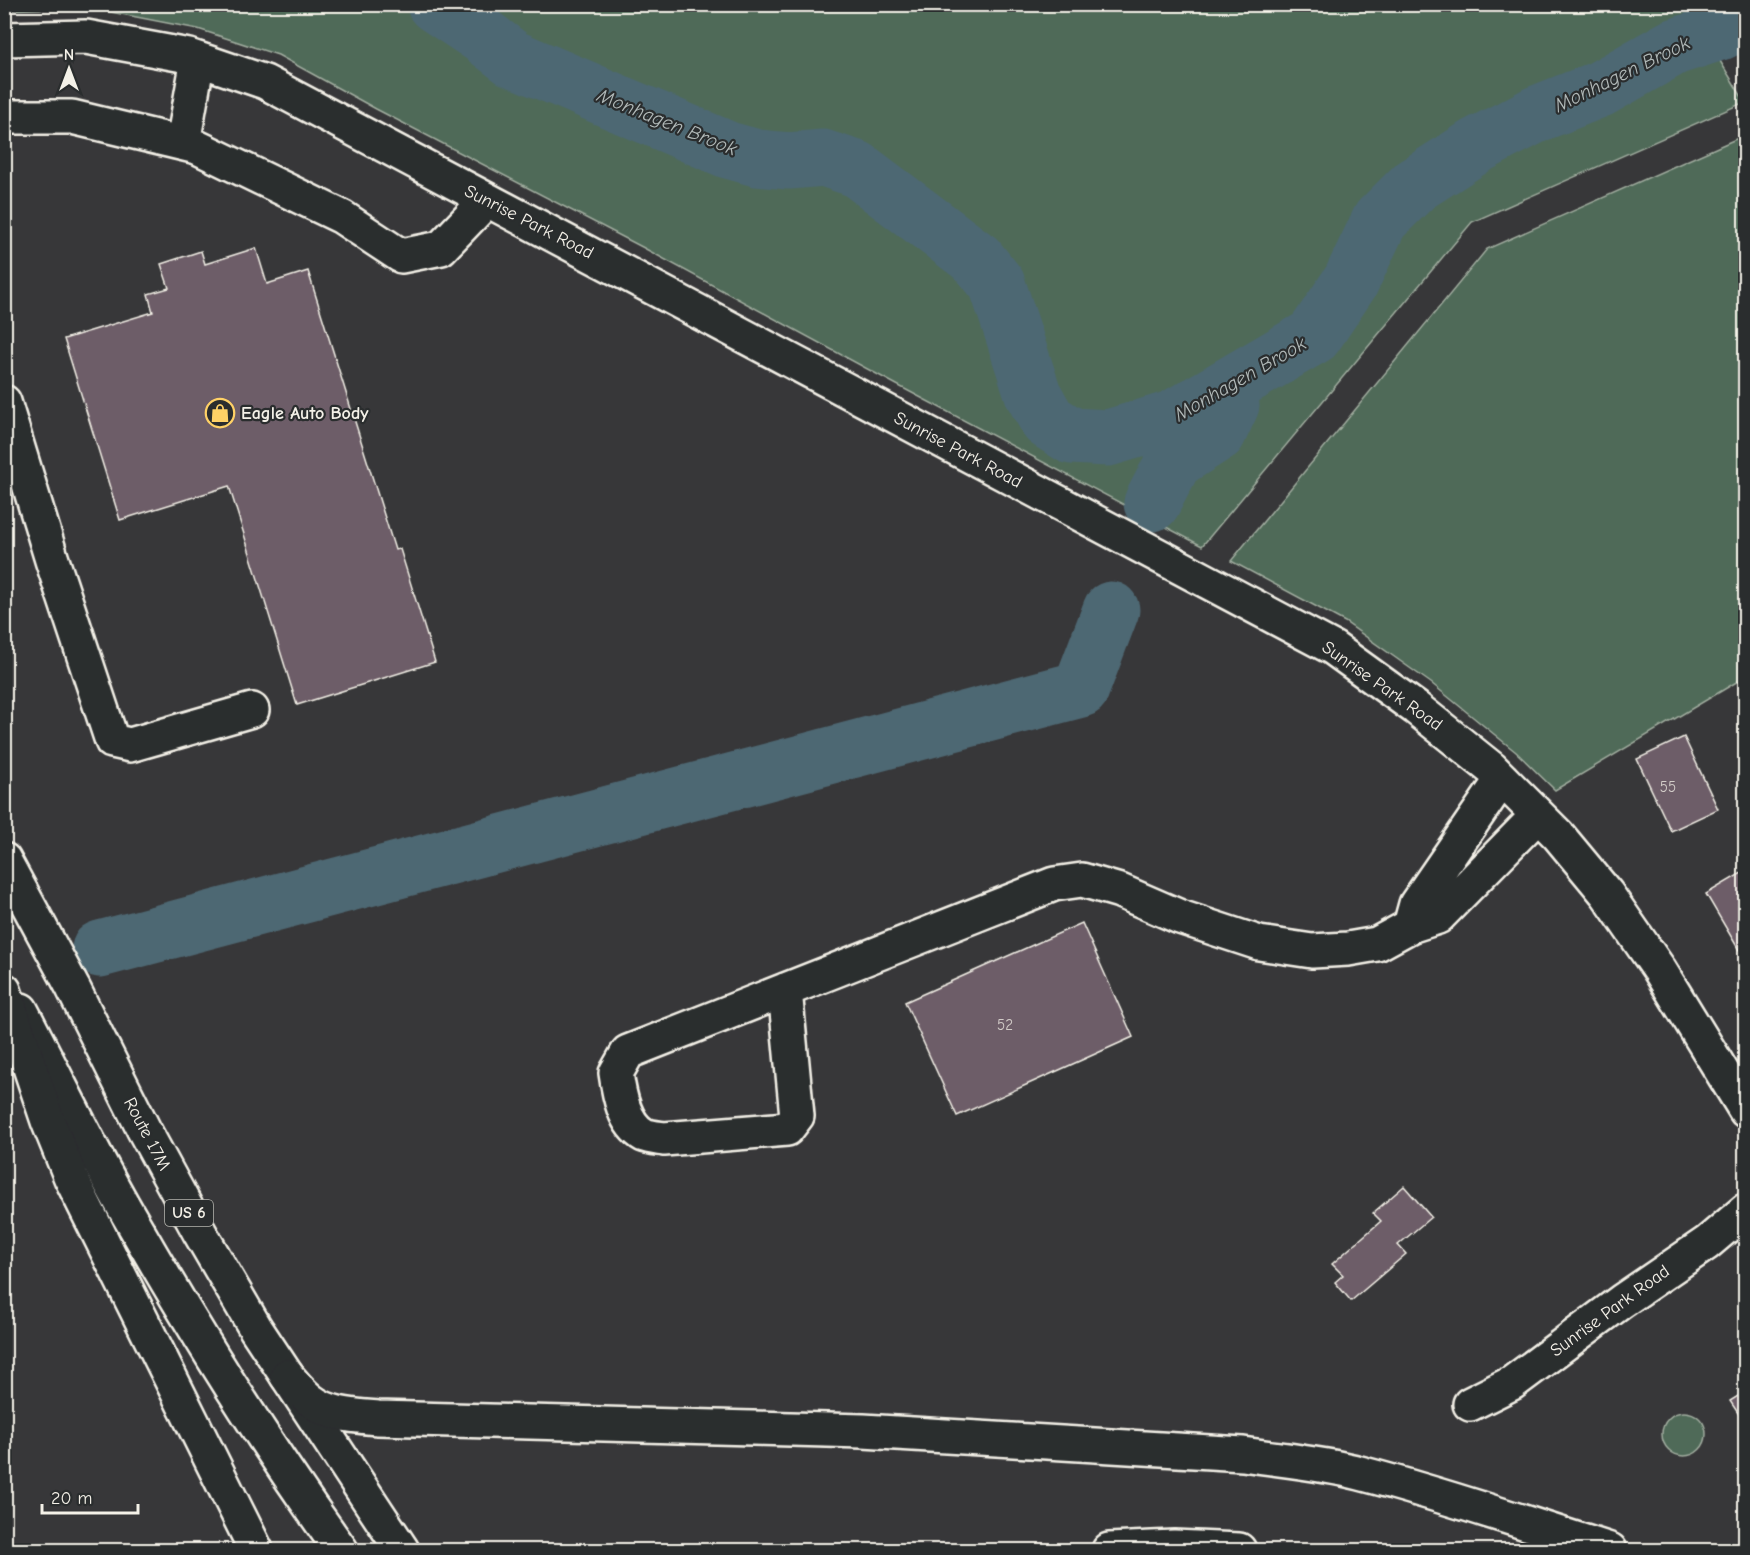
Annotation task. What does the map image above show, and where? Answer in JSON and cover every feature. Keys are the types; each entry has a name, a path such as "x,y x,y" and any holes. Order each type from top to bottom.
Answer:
{"main road":[{"name":"Sunrise Park Road","path":"4,39 86,37 198,59 265,82 1333,648 1416,708 1502,779 1558,835 1614,903 1659,969 1746,1111"},
{"path":"183,143 198,59"},
{"path":"4,117 72,117 197,147 342,218 401,256 441,248 487,200"},
{"path":"4,402 52,560 112,741 130,745 252,710"},
{"path":"1410,926 1416,904 1502,779"},
{"path":"784,990 797,1116 787,1129 664,1139 645,1135 632,1125 619,1095 616,1073 628,1052 784,990 1054,884 1082,880 1120,891 1180,917 1259,943 1312,951 1348,949 1377,944 1410,926 1438,917 1538,815"},
{"name":"Route 17M","path":"4,860 200,1233 256,1329 402,1551"},
{"name":"US 6","path":"4,979 134,1224 217,1365 341,1551"},
{"path":"4,990 48,1120 71,1178 256,1551"},
{"name":"Sunrise Park Road","path":"1470,1404 1512,1383 1622,1301 1707,1243 1746,1210"},
{"path":"287,1376 309,1400 324,1409 378,1418 863,1431 1243,1454 1303,1462 1359,1473 1474,1506 1610,1551"},
{"path":"1109,1551 1174,1547 1239,1551"}],"green space":[{"path":"4,5 1686,5 1745,102 1472,222 1202,546 278,55 198,29 85,7 5,10"},
{"path":"1721,5 1745,5 1745,43"},
{"path":"1745,135 1745,677 1555,790 1516,752 1431,683 1345,622 1231,561 1487,249"},
{"path":"1684,1412 1699,1419 1706,1434 1699,1449 1684,1456 1669,1449 1662,1434 1669,1419"}],"building":[{"name":"Eagle Auto Body","path":"256,248 267,284 308,271 395,550 400,549 435,662 297,705 229,486 120,520 64,339 153,312 148,294 169,288 161,264 201,251 205,264"},
{"path":"1684,737 1718,809 1671,831 1637,759"},
{"path":"1745,871 1746,946 1739,950 1706,894"},
{"path":"1082,923 1133,1037 957,1116 905,1002"},
{"path":"1404,1186 1431,1217 1398,1245 1406,1254 1351,1301 1335,1282 1343,1275 1332,1264 1381,1221 1373,1213"},
{"path":"1746,1391 1746,1425 1730,1401"}],"waterway":[{"name":"Monhagen Brook","path":"435,4 512,58 728,150 757,158 789,161 823,158 857,169 977,259 997,284 1033,394 1048,421 1072,436 1108,438 1172,419 1314,336 1351,281 1380,220 1415,185 1476,146 1537,114 1600,89 1674,47 1720,32 1746,20"},
{"path":"1152,503 1174,461 1218,433 1231,405"},
{"path":"100,949 1081,689 1111,610"}],"place":[{"name":"Eagle Auto Body","path":"220,413"}]}
